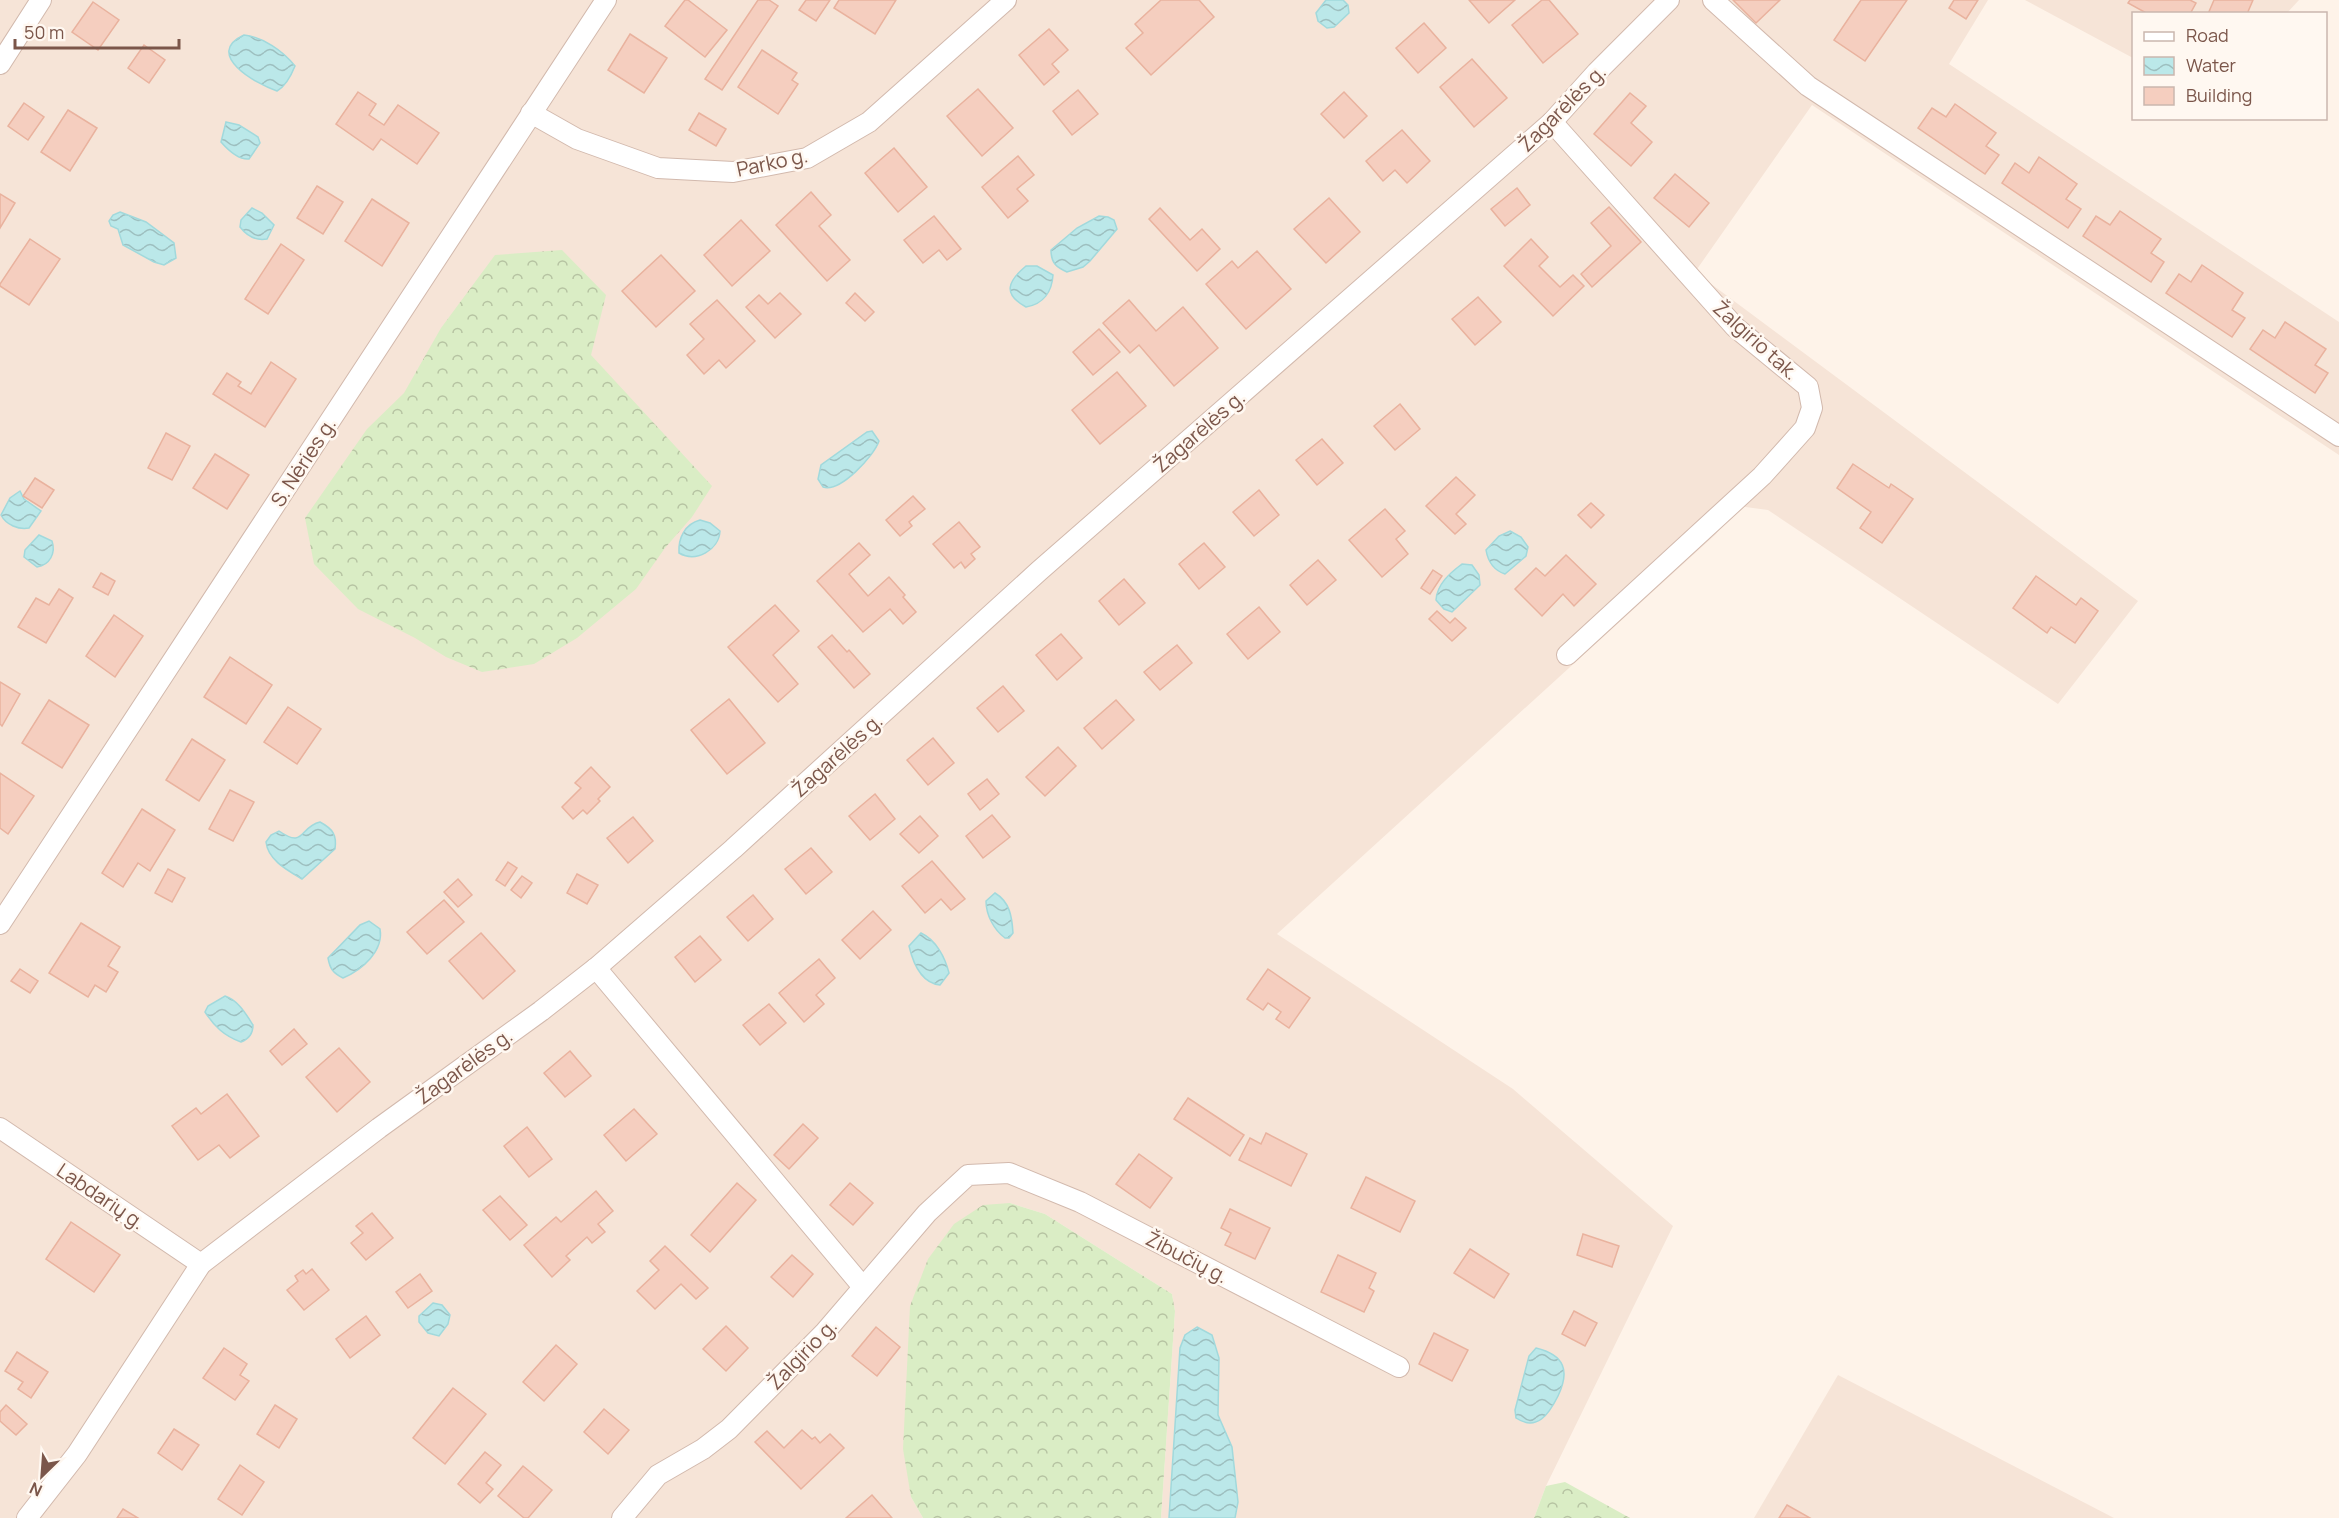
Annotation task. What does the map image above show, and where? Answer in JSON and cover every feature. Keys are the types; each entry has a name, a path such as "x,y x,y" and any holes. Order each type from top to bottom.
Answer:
{"street":[{"path":"0,64 41,0"},
{"name":"S. Nėries g.","path":"0,924 606,0"},
{"name":"Parko g.","path":"531,113 577,139 658,168 734,172 807,158 869,122 1006,0"},
{"name":"Žagarėlės g.","path":"27,1518 77,1454 201,1264 380,1128 542,1011 596,968 733,849 1039,571 1552,122 1597,72 1669,0"},
{"path":"1713,0 1808,86 2339,435"},
{"name":"Žalgirio tak.","path":"1552,122 1736,327 1808,387 1812,408 1805,428 1762,476 1567,655"},
{"path":"596,968 863,1287"},
{"name":"Labdarių g.","path":"0,1128 201,1264"},
{"name":"Žibučių g.","path":"968,1175 1009,1173 1080,1202 1399,1367"},
{"name":"Žalgirio g.","path":"622,1518 658,1475 702,1449 729,1429 825,1332 927,1213 968,1175"}],"shaded area":[{"path":"0,0 1988,0 1949,64 2339,322 2339,455 1812,105 1695,272 2138,601 2058,704 1768,510 1738,506 1716,534 1277,934 1513,1089 1673,1226 1546,1486 1534,1518 1161,1518 1175,1311 1172,1294 1045,1214 1010,1203 911,1497 923,1518 0,1518"},
{"path":"2025,0 2299,0 2288,12 2132,12 2132,57"},
{"path":"1838,1375 2114,1518 1754,1518"}],"green space":[{"path":"562,250 606,295 591,355 712,486 692,517 665,548 636,589 577,638 534,664 482,672 446,657 415,638 358,609 314,564 305,518 367,429 404,393 441,328 495,255"},
{"path":"1010,1203 1045,1214 1172,1294 1175,1311 1161,1518 923,1518 911,1497 903,1449 910,1306 928,1259 954,1224 983,1205"},
{"path":"1565,1482 1630,1518 1534,1518 1546,1486"}],"water":[{"path":"1326,0 1343,0 1348,5 1349,13 1334,27 1327,28 1318,21 1316,13"},
{"path":"244,35 272,46 295,66 288,80 277,91 257,82 237,67 231,59 229,51 233,43"},
{"path":"226,122 239,125 258,137 260,143 249,159 237,156 221,142"},
{"path":"252,208 262,213 274,225 267,239 252,237 240,227 241,220"},
{"path":"120,212 146,222 174,243 176,258 164,265 123,245 118,229 111,226 109,221 113,215"},
{"path":"1099,216 1114,220 1117,229 1083,267 1067,272 1057,266 1053,261 1051,250 1077,228"},
{"path":"1026,266 1037,266 1053,275 1046,296 1038,303 1026,307 1013,297 1010,287 1015,277"},
{"path":"872,431 879,441 864,464 847,479 830,487 823,487 818,479 821,465 867,432"},
{"path":"20,491 24,499 41,511 29,528 13,526 1,515 10,498"},
{"path":"700,520 710,523 720,531 716,544 706,553 699,555 686,556 679,553 680,542 686,528"},
{"path":"1510,531 1521,537 1528,547 1526,556 1505,574 1492,565 1486,550 1499,536"},
{"path":"39,535 52,541 53,550 49,561 37,567 24,557 25,550"},
{"path":"1462,564 1472,565 1479,575 1480,585 1452,612 1444,609 1436,600 1437,594 1445,579"},
{"path":"320,822 333,833 335,849 302,879 274,859 266,842 271,835 279,831 293,838 298,837 308,828"},
{"path":"995,893 1004,901 1009,910 1013,933 1009,938 1005,938 997,931 987,912 986,901"},
{"path":"369,921 380,929 379,945 364,965 343,978 332,970 328,958 360,925"},
{"path":"921,933 935,945 947,967 949,973 940,985 923,976 913,959 909,946"},
{"path":"225,996 238,1004 253,1025 250,1036 241,1042 220,1030 205,1012 208,1006"},
{"path":"433,1303 442,1305 450,1315 448,1324 439,1336 428,1333 419,1322 419,1316"},
{"path":"1197,1327 1212,1335 1219,1358 1218,1415 1232,1447 1238,1502 1235,1518 1169,1518 1180,1348 1185,1335"},
{"path":"1536,1348 1546,1351 1559,1360 1564,1379 1551,1409 1542,1419 1530,1423 1516,1418 1515,1410 1529,1356"}],"building":[{"path":"685,0 727,30 705,57 665,26"},
{"path":"758,0 769,0 778,6 722,90 705,79"},
{"path":"806,0 830,0 816,21 799,10"},
{"path":"839,0 896,0 875,34 834,8"},
{"path":"1161,0 1199,0 1214,17 1151,75 1126,48 1143,33 1135,24"},
{"path":"1469,0 1515,0 1489,23"},
{"path":"1542,0 1549,0 1578,34 1543,63 1512,25"},
{"path":"1733,0 1780,0 1756,23"},
{"path":"1861,0 1907,0 1865,61 1834,40"},
{"path":"1954,0 1978,0 1966,19 1949,8"},
{"path":"2130,0 2190,0 2196,3 2191,12 2144,12 2128,3"},
{"path":"2214,0 2253,0 2248,12 2209,12"},
{"path":"93,2 119,20 98,50 72,32"},
{"path":"1424,23 1446,48 1418,73 1396,48"},
{"path":"1049,29 1068,50 1052,64 1059,72 1044,85 1019,55"},
{"path":"630,34 667,58 644,93 608,70"},
{"path":"144,45 165,60 149,83 128,68"},
{"path":"762,50 797,73 792,80 798,84 778,114 738,87"},
{"path":"1472,59 1507,98 1474,127 1440,87"},
{"path":"978,89 1013,128 982,156 947,116"},
{"path":"1078,90 1098,114 1072,135 1053,111"},
{"path":"358,92 376,104 369,115 384,125 398,105 439,133 417,164 381,139 373,150 336,124"},
{"path":"1344,92 1367,116 1344,138 1321,114"},
{"path":"1630,93 1646,106 1631,123 1652,142 1631,166 1594,134"},
{"path":"24,103 44,117 28,140 8,126"},
{"path":"1955,104 1996,133 1986,146 1999,155 1985,174 1918,128 1932,108 1946,117"},
{"path":"68,110 97,128 70,171 41,152"},
{"path":"699,113 726,129 716,146 689,130"},
{"path":"1402,130 1430,161 1407,183 1395,170 1383,181 1366,161"},
{"path":"894,148 927,187 898,212 865,173"},
{"path":"1018,156 1034,175 1017,189 1028,201 1008,218 982,187"},
{"path":"2039,157 2077,184 2066,199 2081,209 2068,228 2002,183 2015,163 2029,173"},
{"path":"1675,174 1709,203 1689,227 1654,198"},
{"path":"317,186 343,202 323,234 297,218"},
{"path":"1517,188 1530,205 1505,226 1491,209"},
{"path":"811,192 831,215 819,226 850,260 827,281 776,225"},
{"path":"0,194 15,203 0,228"},
{"path":"1329,198 1360,232 1326,263 1294,229"},
{"path":"372,199 409,223 382,266 345,241"},
{"path":"1609,207 1641,242 1592,287 1581,274 1611,246 1591,223"},
{"path":"1160,208 1190,240 1202,229 1220,249 1197,271 1149,219"},
{"path":"2120,211 2161,239 2151,253 2164,262 2151,282 2083,236 2096,216 2110,225"},
{"path":"934,216 961,249 947,260 939,250 923,263 904,240"},
{"path":"741,220 770,251 732,286 704,255"},
{"path":"30,239 60,259 29,305 0,284"},
{"path":"1531,239 1548,257 1539,266 1560,287 1573,275 1584,286 1553,316 1504,266"},
{"path":"281,244 304,260 268,314 245,299"},
{"path":"1257,251 1291,289 1246,329 1206,284 1232,261 1238,268"},
{"path":"661,255 695,291 656,327 622,291"},
{"path":"2202,265 2243,293 2232,310 2245,318 2232,337 2166,293 2179,274 2191,282"},
{"path":"780,293 801,314 775,338 746,307 759,295 768,304"},
{"path":"855,293 874,312 865,321 846,303"},
{"path":"1478,297 1501,322 1475,345 1452,319"},
{"path":"717,300 755,341 726,368 719,360 704,374 687,355 704,339 690,324"},
{"path":"1129,300 1156,331 1183,307 1218,348 1174,386 1139,345 1130,353 1103,323"},
{"path":"2285,322 2326,349 2315,365 2328,373 2315,393 2250,349 2263,330 2275,338"},
{"path":"1099,329 1120,352 1093,375 1073,352"},
{"path":"271,362 296,379 265,427 213,394 227,373 241,382 238,386 251,394"},
{"path":"1117,372 1146,406 1100,444 1072,410"},
{"path":"1400,404 1420,429 1395,450 1374,426"},
{"path":"166,433 190,446 172,480 148,468"},
{"path":"1322,439 1343,463 1317,485 1296,460"},
{"path":"215,454 249,475 227,509 193,488"},
{"path":"1853,464 1889,488 1891,484 1913,499 1882,543 1860,528 1871,512 1837,488"},
{"path":"1456,477 1475,495 1456,514 1466,524 1455,534 1426,506"},
{"path":"35,478 54,490 42,508 23,496"},
{"path":"1259,490 1279,515 1254,536 1233,512"},
{"path":"913,496 925,509 909,522 912,526 900,536 886,520"},
{"path":"1591,503 1604,515 1591,528 1578,515"},
{"path":"1385,509 1405,531 1396,539 1408,554 1382,577 1349,540"},
{"path":"959,522 980,547 971,554 975,559 965,568 961,562 954,568 933,544"},
{"path":"859,543 870,555 849,574 868,596 889,577 916,612 903,624 890,609 863,632 817,581"},
{"path":"1204,543 1225,567 1199,589 1179,564"},
{"path":"1566,555 1596,584 1574,606 1563,594 1542,616 1515,589 1536,568 1545,576"},
{"path":"1318,560 1336,580 1307,605 1290,585"},
{"path":"1433,570 1442,576 1430,594 1421,588"},
{"path":"101,573 115,581 108,595 93,587"},
{"path":"2036,576 2076,605 2081,598 2098,611 2075,643 2051,627 2047,633 2013,608"},
{"path":"1124,579 1145,603 1119,625 1099,601"},
{"path":"59,589 73,598 46,643 18,627 36,598 49,605"},
{"path":"775,605 799,631 773,655 798,684 778,702 728,647"},
{"path":"1259,607 1280,632 1248,659 1227,634"},
{"path":"1437,611 1450,623 1455,618 1466,628 1452,641 1429,619"},
{"path":"114,615 143,636 115,677 86,656"},
{"path":"1061,634 1082,658 1057,680 1036,655"},
{"path":"832,635 870,674 854,688 818,647"},
{"path":"1177,645 1192,663 1160,690 1144,672"},
{"path":"230,657 272,685 246,724 204,697"},
{"path":"0,682 20,694 2,726 0,724"},
{"path":"1003,686 1024,711 998,732 977,708"},
{"path":"729,699 765,743 727,774 691,730"},
{"path":"49,700 89,725 62,768 22,743"},
{"path":"1116,700 1134,720 1102,749 1084,728"},
{"path":"288,707 321,729 297,764 264,742"},
{"path":"933,738 954,763 928,785 907,760"},
{"path":"192,739 225,760 199,801 166,780"},
{"path":"1058,747 1076,766 1045,796 1026,777"},
{"path":"591,767 610,787 587,814 583,810 573,819 562,807 581,788 575,783"},
{"path":"0,773 34,796 8,834 0,828"},
{"path":"987,779 999,794 980,810 968,794"},
{"path":"230,790 254,802 233,841 209,829"},
{"path":"875,794 895,819 870,840 849,816"},
{"path":"142,809 175,830 150,871 138,863 123,887 102,873"},
{"path":"992,815 1010,837 983,858 966,836"},
{"path":"920,816 938,836 919,853 900,834"},
{"path":"633,817 653,841 628,863 607,838"},
{"path":"811,848 832,872 806,894 785,869"},
{"path":"932,861 965,899 951,910 941,899 925,913 902,886"},
{"path":"508,862 517,868 505,886 496,880"},
{"path":"168,869 185,878 172,902 155,893"},
{"path":"577,874 598,885 587,904 567,893"},
{"path":"522,876 532,883 521,898 511,890"},
{"path":"458,879 472,895 458,907 444,892"},
{"path":"753,895 773,919 748,941 727,917"},
{"path":"444,900 464,922 427,954 407,932"},
{"path":"873,911 891,930 860,959 842,940"},
{"path":"81,923 120,947 108,966 118,972 106,992 95,985 88,997 49,973"},
{"path":"481,933 515,971 483,999 449,961"},
{"path":"700,936 721,960 695,982 675,957"},
{"path":"819,959 835,978 816,995 824,1004 804,1022 779,993"},
{"path":"20,969 38,981 30,993 11,981"},
{"path":"1268,969 1310,998 1289,1028 1276,1019 1281,1012 1268,1003 1263,1010 1247,999"},
{"path":"769,1004 786,1023 760,1045 743,1025"},
{"path":"294,1029 307,1044 282,1065 270,1051"},
{"path":"339,1048 370,1082 337,1112 306,1077"},
{"path":"570,1051 591,1076 565,1097 544,1073"},
{"path":"227,1094 259,1136 230,1158 219,1145 198,1160 172,1126 196,1108 201,1114"},
{"path":"1188,1098 1244,1135 1230,1156 1174,1119"},
{"path":"634,1109 657,1134 626,1161 604,1135"},
{"path":"803,1124 818,1138 789,1169 774,1155"},
{"path":"527,1127 552,1159 529,1177 504,1146"},
{"path":"1266,1133 1307,1154 1291,1186 1239,1160 1250,1138 1261,1144"},
{"path":"1139,1154 1172,1178 1150,1208 1116,1184"},
{"path":"1366,1177 1415,1201 1400,1232 1351,1208"},
{"path":"737,1183 756,1200 710,1252 691,1235"},
{"path":"850,1183 873,1203 853,1225 830,1205"},
{"path":"596,1191 613,1211 598,1224 605,1232 592,1243 587,1237 566,1256 570,1260 552,1277 524,1245 556,1217 561,1222"},
{"path":"500,1196 527,1225 510,1240 483,1210"},
{"path":"1230,1209 1270,1228 1255,1259 1225,1245 1231,1233 1221,1228"},
{"path":"372,1213 393,1238 366,1260 351,1243 363,1233 356,1226"},
{"path":"71,1222 120,1255 94,1292 46,1259"},
{"path":"1583,1234 1619,1246 1612,1267 1577,1255"},
{"path":"665,1246 708,1288 696,1299 681,1284 655,1309 637,1291 659,1270 650,1261"},
{"path":"1470,1249 1509,1274 1494,1298 1454,1273"},
{"path":"792,1255 813,1274 793,1297 771,1277"},
{"path":"1338,1255 1376,1273 1369,1288 1374,1291 1364,1312 1321,1292"},
{"path":"312,1269 329,1290 304,1310 287,1290 298,1281 295,1276 303,1270 306,1274"},
{"path":"420,1274 432,1291 408,1308 396,1292"},
{"path":"1574,1311 1597,1323 1585,1346 1562,1334"},
{"path":"366,1316 380,1335 350,1358 336,1339"},
{"path":"726,1326 748,1348 726,1371 703,1349"},
{"path":"876,1327 900,1347 877,1376 852,1356"},
{"path":"1434,1333 1468,1350 1452,1381 1419,1364"},
{"path":"556,1345 577,1364 544,1401 523,1382"},
{"path":"224,1348 247,1364 240,1375 249,1381 235,1400 203,1378"},
{"path":"17,1352 48,1372 31,1398 18,1389 23,1382 5,1371"},
{"path":"453,1388 486,1414 445,1464 413,1438"},
{"path":"6,1405 27,1424 16,1435 0,1421 0,1412"},
{"path":"275,1405 297,1419 279,1448 257,1434"},
{"path":"604,1409 629,1430 608,1454 584,1432"},
{"path":"174,1429 199,1445 182,1470 158,1453"},
{"path":"802,1430 812,1439 815,1437 820,1443 830,1434 844,1448 801,1489 755,1442 767,1431 784,1448"},
{"path":"485,1452 501,1465 486,1483 493,1489 480,1503 458,1484"},
{"path":"240,1465 264,1482 242,1515 218,1499"},
{"path":"523,1466 552,1490 528,1518 524,1518 498,1496"},
{"path":"872,1495 892,1518 846,1518"},
{"path":"1787,1505 1810,1518 1779,1518"},
{"path":"123,1509 138,1518 117,1518"}]}
